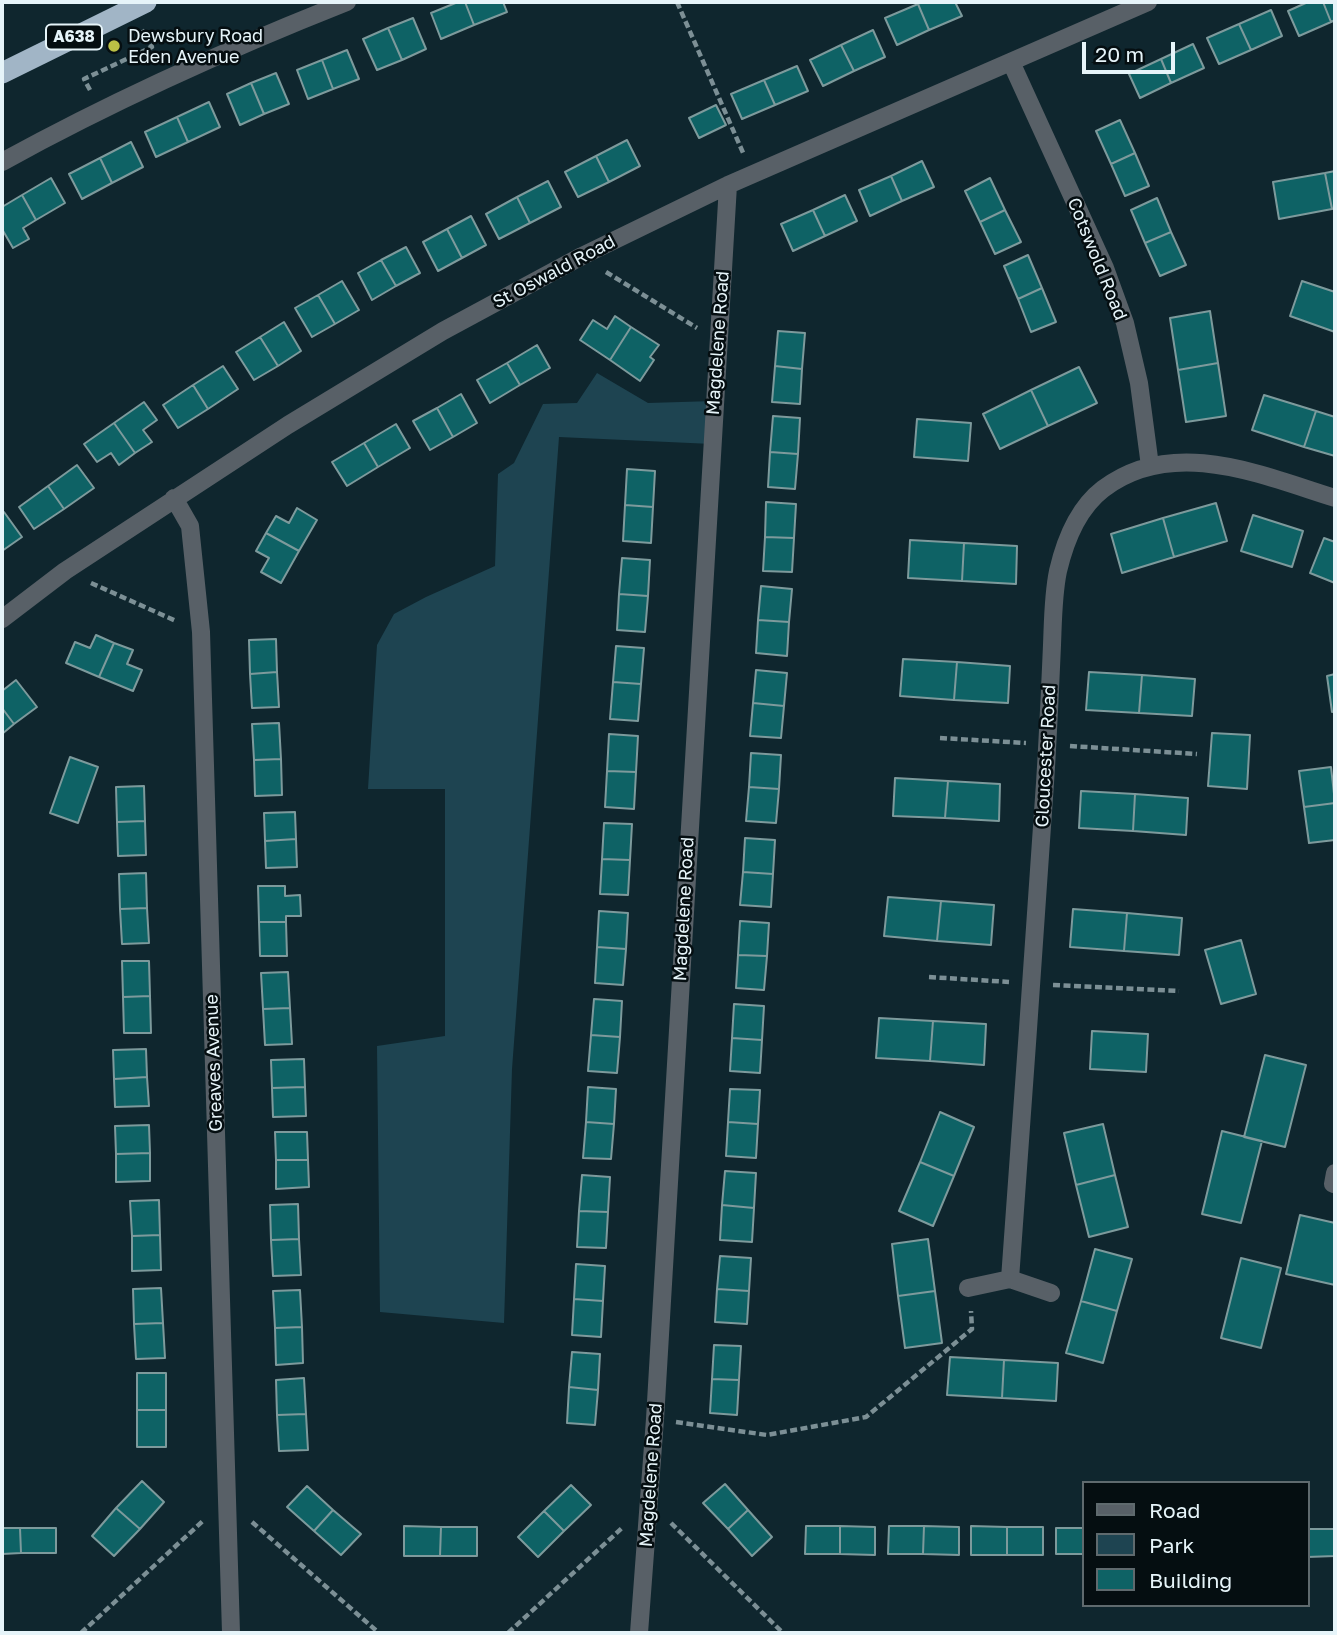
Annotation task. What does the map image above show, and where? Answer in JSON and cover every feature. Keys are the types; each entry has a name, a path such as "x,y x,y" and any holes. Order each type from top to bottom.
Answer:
{"highway":[{"name":"A638","path":"2,73 137,6"}],"street":[{"path":"2,162 99,110 195,65 346,2"},
{"name":"St Oswald Road","path":"2,620 65,571 288,425 443,331 582,256 728,185 1148,2"},
{"name":"Cotswold Road","path":"1011,62 1105,268 1125,323 1139,383 1150,466"},
{"name":"Magdelene Road","path":"639,1633 655,1419 728,185"},
{"name":"Gloucester Road","path":"1010,1279 1047,758 1057,574 1066,540 1080,513 1100,491 1123,476 1150,466 1186,461 1218,465 1335,498"},
{"name":"Greaves Avenue","path":"174,498 190,526 201,632 232,1633"},
{"path":"968,1288 1010,1279 1051,1293"}],"path":[{"path":"677,2 753,175"},
{"path":"99,110 84,79 152,47 137,6"},
{"path":"582,256 718,341"},
{"path":"65,571 201,632"},
{"path":"655,1419 767,1435 866,1418 972,1329 968,1288"}],"green space":[{"path":"597,373 648,403 714,401 712,444 559,437 512,1069 504,1323 380,1312 377,1046 445,1036 445,789 368,789 377,645 394,614 495,566 498,474 514,463 543,404 577,403"}],"building":[{"path":"458,2 465,2 474,25 441,39 431,13"},
{"path":"465,2 503,2 507,12 474,25"},
{"path":"955,2 962,16 929,30 918,4"},
{"path":"1308,2 1323,2 1331,22 1299,36 1288,11"},
{"path":"1323,2 1335,2 1335,20 1331,22"},
{"path":"918,4 929,30 897,45 885,18"},
{"path":"1271,10 1282,36 1251,50 1239,24"},
{"path":"413,18 426,49 402,60 388,28"},
{"path":"1239,24 1251,50 1219,64 1207,38"},
{"path":"388,28 402,60 377,70 363,39"},
{"path":"873,30 885,57 854,71 841,45"},
{"path":"1193,44 1204,68 1171,83 1161,59"},
{"path":"841,45 854,71 823,86 810,60"},
{"path":"347,50 359,79 333,89 322,60"},
{"path":"1161,59 1171,83 1140,98 1129,74"},
{"path":"322,60 333,89 308,99 297,70"},
{"path":"797,66 808,91 775,105 764,80"},
{"path":"276,73 289,104 264,114 251,83"},
{"path":"764,80 775,105 742,119 731,94"},
{"path":"251,83 264,114 240,125 227,94"},
{"path":"209,102 220,127 188,142 177,117"},
{"path":"716,105 726,125 699,138 689,118"},
{"path":"177,117 188,142 156,157 145,132"},
{"path":"1120,120 1135,153 1111,164 1096,131"},
{"path":"627,140 640,166 609,182 596,156"},
{"path":"131,142 143,167 112,183 100,158"},
{"path":"1135,153 1149,186 1125,196 1111,164"},
{"path":"596,156 609,182 578,197 565,172"},
{"path":"100,158 112,183 82,199 69,174"},
{"path":"922,161 934,187 902,201 891,176"},
{"path":"1335,171 1335,208 1332,209 1325,173"},
{"path":"1325,173 1332,209 1279,219 1273,182"},
{"path":"891,176 902,201 870,216 859,190"},
{"path":"51,178 65,203 36,220 22,195"},
{"path":"990,178 1005,210 980,222 965,191"},
{"path":"548,181 561,207 530,223 517,197"},
{"path":"22,195 36,220 23,228 29,239 13,248 2,229 2,207"},
{"path":"845,195 857,221 825,236 813,210"},
{"path":"517,197 530,223 499,239 486,214"},
{"path":"1157,198 1171,232 1145,243 1131,210"},
{"path":"813,210 825,236 793,251 781,224"},
{"path":"1005,210 1021,242 995,254 980,222"},
{"path":"471,216 486,245 462,258 447,229"},
{"path":"447,229 462,258 438,271 423,242"},
{"path":"1171,232 1186,265 1160,276 1145,243"},
{"path":"406,247 420,273 396,286 381,260"},
{"path":"1028,255 1042,288 1018,299 1004,266"},
{"path":"381,260 396,286 372,300 358,273"},
{"path":"342,281 359,310 335,324 318,295"},
{"path":"1302,281 1335,292 1335,332 1290,316"},
{"path":"1042,288 1056,322 1031,332 1018,299"},
{"path":"318,295 335,324 312,337 295,308"},
{"path":"1210,311 1218,363 1178,370 1170,318"},
{"path":"615,316 631,327 610,360 580,340 593,320 607,329"},
{"path":"284,322 301,351 278,366 260,337"},
{"path":"631,327 659,345 650,357 654,360 640,381 610,360"},
{"path":"778,331 805,333 802,369 775,366"},
{"path":"260,337 278,366 254,380 236,352"},
{"path":"537,345 550,368 520,385 507,363"},
{"path":"507,363 520,385 490,403 477,380"},
{"path":"1218,363 1226,416 1186,422 1178,370"},
{"path":"223,366 238,389 208,409 193,385"},
{"path":"775,366 802,369 800,404 772,402"},
{"path":"1079,367 1097,403 1048,426 1031,390"},
{"path":"193,385 208,409 178,428 163,405"},
{"path":"1031,390 1048,426 1000,449 983,414"},
{"path":"461,394 477,423 453,437 437,408"},
{"path":"1264,395 1316,411 1304,447 1252,430"},
{"path":"144,402 157,420 143,430 152,442 135,453 114,423"},
{"path":"437,408 453,437 430,450 413,421"},
{"path":"1316,411 1335,417 1335,456 1304,447"},
{"path":"773,416 800,418 798,454 770,452"},
{"path":"917,419 971,423 968,461 914,457"},
{"path":"114,423 135,453 119,465 111,453 97,462 84,444"},
{"path":"396,424 410,448 378,467 364,443"},
{"path":"364,443 378,467 347,486 332,462"},
{"path":"770,452 798,454 795,489 768,487"},
{"path":"77,465 94,488 64,509 48,486"},
{"path":"627,469 655,471 653,507 625,505"},
{"path":"48,486 64,509 34,529 19,507"},
{"path":"766,502 796,504 794,538 765,537"},
{"path":"1216,503 1227,541 1174,557 1163,518"},
{"path":"625,505 653,507 651,543 623,541"},
{"path":"297,508 317,520 299,551 266,533 276,516 289,523"},
{"path":"4,512 22,537 2,551 2,513"},
{"path":"1253,515 1303,531 1292,567 1241,551"},
{"path":"1163,518 1174,557 1122,573 1111,534"},
{"path":"266,533 299,551 281,583 261,572 269,558 256,551"},
{"path":"765,537 794,538 792,572 763,571"},
{"path":"1324,538 1335,542 1335,583 1310,573"},
{"path":"910,540 964,543 962,581 908,578"},
{"path":"964,543 1017,546 1016,584 962,581"},
{"path":"622,558 650,560 648,596 619,594"},
{"path":"761,586 792,589 789,622 758,620"},
{"path":"619,594 648,596 645,632 617,630"},
{"path":"758,620 789,622 787,656 756,653"},
{"path":"96,635 114,643 99,677 66,663 75,642 90,648"},
{"path":"276,639 277,672 250,674 249,640"},
{"path":"114,643 133,650 127,664 142,670 133,691 99,677"},
{"path":"616,646 644,648 641,684 613,682"},
{"path":"903,659 957,662 954,700 900,696"},
{"path":"957,662 1010,666 1008,703 954,700"},
{"path":"756,670 787,673 784,706 753,703"},
{"path":"277,672 279,707 252,708 250,674"},
{"path":"1089,672 1142,675 1139,713 1086,710"},
{"path":"1335,674 1335,711 1332,712 1327,676"},
{"path":"1142,675 1195,679 1192,716 1139,713"},
{"path":"16,680 37,707 14,724 2,708 2,691"},
{"path":"613,682 641,684 638,721 610,719"},
{"path":"753,703 784,706 781,738 750,736"},
{"path":"2,708 14,724 2,734"},
{"path":"279,723 281,759 254,760 252,724"},
{"path":"1212,733 1250,735 1247,789 1208,786"},
{"path":"609,734 638,736 636,772 607,771"},
{"path":"751,753 781,755 779,789 749,787"},
{"path":"70,757 98,767 78,823 50,813"},
{"path":"281,759 282,795 255,796 254,760"},
{"path":"1331,767 1335,803 1304,807 1299,771"},
{"path":"607,771 636,772 634,809 605,807"},
{"path":"895,778 948,781 945,818 893,816"},
{"path":"948,781 1000,784 999,821 945,818"},
{"path":"144,786 145,821 117,822 116,787"},
{"path":"749,787 779,789 776,823 746,821"},
{"path":"1081,791 1135,794 1133,831 1079,828"},
{"path":"1135,794 1188,798 1186,835 1133,831"},
{"path":"1335,803 1335,840 1309,843 1304,807"},
{"path":"295,812 296,839 265,841 264,813"},
{"path":"145,821 146,855 118,856 117,822"},
{"path":"604,823 632,824 630,860 602,859"},
{"path":"745,838 775,840 773,874 743,872"},
{"path":"296,839 297,867 266,868 265,841"},
{"path":"602,859 630,860 628,895 600,894"},
{"path":"743,872 773,874 771,907 740,905"},
{"path":"146,873 147,908 120,909 119,874"},
{"path":"258,886 285,886 285,896 300,895 301,916 286,916 286,922 259,922"},
{"path":"888,897 941,901 937,941 884,936"},
{"path":"941,901 994,905 991,945 937,941"},
{"path":"147,908 149,943 122,944 120,909"},
{"path":"1073,909 1127,913 1124,951 1070,947"},
{"path":"599,911 628,913 626,949 597,947"},
{"path":"1127,913 1182,918 1179,955 1124,951"},
{"path":"740,921 769,923 767,956 738,955"},
{"path":"259,922 286,922 287,956 260,956"},
{"path":"1241,940 1256,994 1221,1004 1205,950"},
{"path":"597,947 626,949 623,985 595,983"},
{"path":"738,955 767,956 764,990 736,988"},
{"path":"122,961 149,961 150,996 123,997"},
{"path":"288,972 290,1008 263,1009 261,973"},
{"path":"150,996 151,1033 124,1033 123,997"},
{"path":"594,999 622,1001 620,1037 591,1035"},
{"path":"734,1004 764,1006 762,1040 732,1038"},
{"path":"290,1008 292,1044 265,1045 263,1009"},
{"path":"879,1018 933,1021 930,1061 876,1058"},
{"path":"933,1021 986,1024 984,1065 930,1061"},
{"path":"1092,1031 1148,1034 1146,1072 1090,1069"},
{"path":"591,1035 620,1037 617,1073 588,1071"},
{"path":"732,1038 762,1040 760,1073 730,1071"},
{"path":"146,1049 147,1077 114,1079 113,1050"},
{"path":"1265,1055 1306,1065 1285,1147 1244,1137"},
{"path":"304,1059 305,1087 272,1088 271,1060"},
{"path":"147,1077 149,1106 115,1107 114,1079"},
{"path":"305,1087 306,1116 273,1117 272,1088"},
{"path":"588,1087 616,1089 614,1124 586,1122"},
{"path":"730,1089 760,1090 758,1124 728,1122"},
{"path":"940,1112 974,1127 954,1176 920,1162"},
{"path":"586,1122 614,1124 611,1159 583,1158"},
{"path":"728,1122 758,1124 756,1158 726,1156"},
{"path":"1103,1124 1115,1175 1076,1185 1064,1133"},
{"path":"149,1125 150,1153 116,1154 115,1126"},
{"path":"1222,1131 1262,1141 1241,1223 1202,1214"},
{"path":"275,1132 307,1132 308,1160 276,1160"},
{"path":"150,1153 150,1181 116,1182 116,1154"},
{"path":"276,1160 308,1160 309,1187 276,1189"},
{"path":"920,1162 954,1176 933,1226 899,1211"},
{"path":"725,1171 756,1173 754,1208 722,1205"},
{"path":"582,1175 610,1177 608,1212 579,1211"},
{"path":"1115,1175 1128,1227 1089,1237 1076,1185"},
{"path":"159,1200 160,1235 132,1236 130,1201"},
{"path":"298,1204 299,1239 271,1240 270,1205"},
{"path":"722,1205 754,1208 752,1242 720,1240"},
{"path":"579,1211 608,1212 606,1248 577,1247"},
{"path":"1300,1215 1335,1223 1335,1285 1286,1274"},
{"path":"160,1235 161,1270 132,1271 132,1236"},
{"path":"299,1239 301,1275 273,1276 271,1240"},
{"path":"928,1239 935,1291 898,1296 892,1244"},
{"path":"1095,1249 1132,1259 1117,1311 1081,1301"},
{"path":"720,1256 751,1258 749,1291 717,1289"},
{"path":"1241,1258 1281,1268 1261,1348 1221,1338"},
{"path":"576,1264 605,1266 603,1301 574,1299"},
{"path":"161,1288 163,1323 134,1324 133,1289"},
{"path":"717,1289 749,1291 747,1324 715,1322"},
{"path":"300,1290 302,1327 275,1328 273,1291"},
{"path":"935,1291 942,1343 905,1348 898,1296"},
{"path":"574,1299 603,1301 601,1337 572,1335"},
{"path":"1081,1301 1117,1311 1103,1363 1066,1353"},
{"path":"163,1323 165,1358 136,1359 134,1324"},
{"path":"302,1327 303,1363 276,1365 275,1328"},
{"path":"714,1345 741,1346 739,1380 712,1379"},
{"path":"572,1352 600,1354 598,1390 569,1387"},
{"path":"950,1357 1004,1360 1002,1398 947,1395"},
{"path":"1004,1360 1058,1363 1056,1401 1002,1398"},
{"path":"137,1373 166,1373 166,1410 137,1410"},
{"path":"304,1378 306,1414 277,1415 276,1380"},
{"path":"712,1379 739,1380 737,1415 710,1413"},
{"path":"569,1387 598,1390 595,1425 567,1423"},
{"path":"137,1410 166,1410 166,1447 137,1447"},
{"path":"306,1414 308,1450 279,1451 277,1415"},
{"path":"142,1481 164,1502 140,1529 116,1508"},
{"path":"725,1484 748,1510 728,1529 703,1503"},
{"path":"571,1485 591,1505 564,1531 544,1511"},
{"path":"307,1486 333,1510 314,1531 287,1507"},
{"path":"116,1508 140,1529 114,1556 92,1536"},
{"path":"333,1510 361,1534 341,1555 314,1531"},
{"path":"748,1510 772,1537 752,1556 728,1529"},
{"path":"544,1511 564,1531 538,1557 518,1537"},
{"path":"404,1526 441,1527 440,1556 404,1556"},
{"path":"806,1526 840,1526 840,1554 805,1554"},
{"path":"840,1526 875,1527 875,1555 840,1554"},
{"path":"889,1526 924,1526 923,1554 888,1554"},
{"path":"924,1526 959,1527 959,1555 923,1554"},
{"path":"971,1526 1007,1527 1007,1555 971,1555"},
{"path":"441,1527 477,1527 477,1556 440,1556"},
{"path":"1007,1527 1043,1527 1043,1555 1007,1555"},
{"path":"2,1528 20,1528 21,1553 2,1554"},
{"path":"20,1528 56,1528 56,1553 21,1553"},
{"path":"1056,1528 1082,1528 1082,1554 1056,1554"},
{"path":"1309,1529 1335,1529 1335,1556 1309,1557"}],"place":[{"name":"Dewsbury Road Eden Avenue","path":"114,46"}]}
